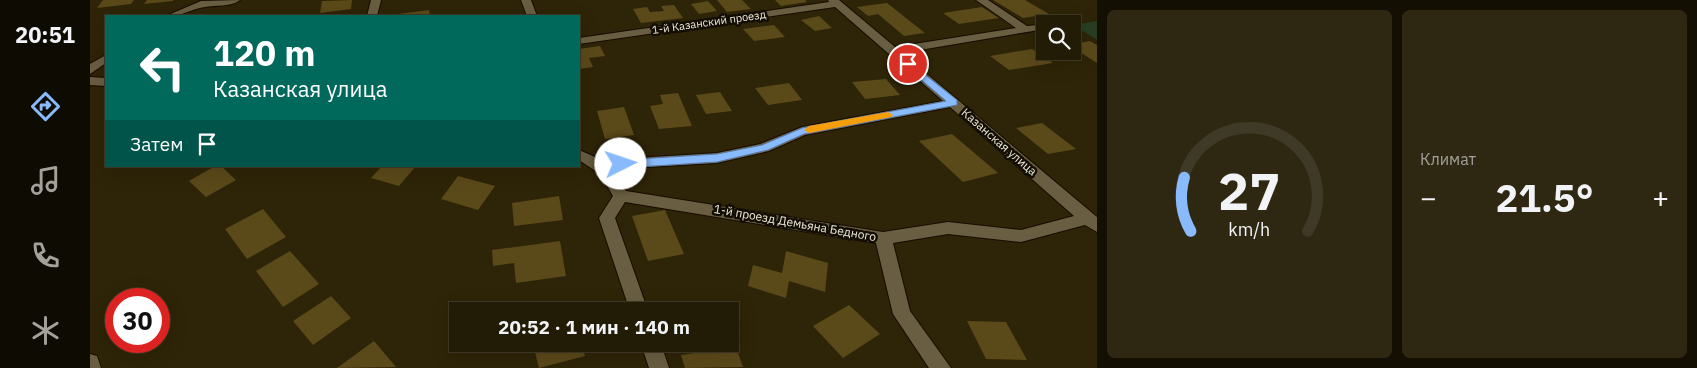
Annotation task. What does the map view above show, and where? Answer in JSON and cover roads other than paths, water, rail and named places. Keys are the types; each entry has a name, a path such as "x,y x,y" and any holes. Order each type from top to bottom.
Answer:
{"street":[{"path":"173,15 202,2 235,0"},
{"path":"372,15 376,0"},
{"path":"526,0 532,15"},
{"path":"981,0 1025,29"},
{"path":"195,15 202,2"},
{"name":"1-й Казанский проезд","path":"580,41 836,2"},
{"name":"Казанская улица","path":"836,2 1092,222"},
{"path":"893,51 1036,27"},
{"path":"90,70 105,59"},
{"path":"90,81 105,82"},
{"path":"602,165 717,158 764,148 802,131 953,102"},
{"path":"580,154 602,165 613,180 621,196 607,218 636,302"},
{"name":"1-й проезд Демьяна Бедного","path":"621,196 883,238 948,228 1021,236 1092,222"},
{"path":"883,238 902,314 941,368"},
{"path":"654,352 659,368"},
{"path":"90,363 91,368"}]}
